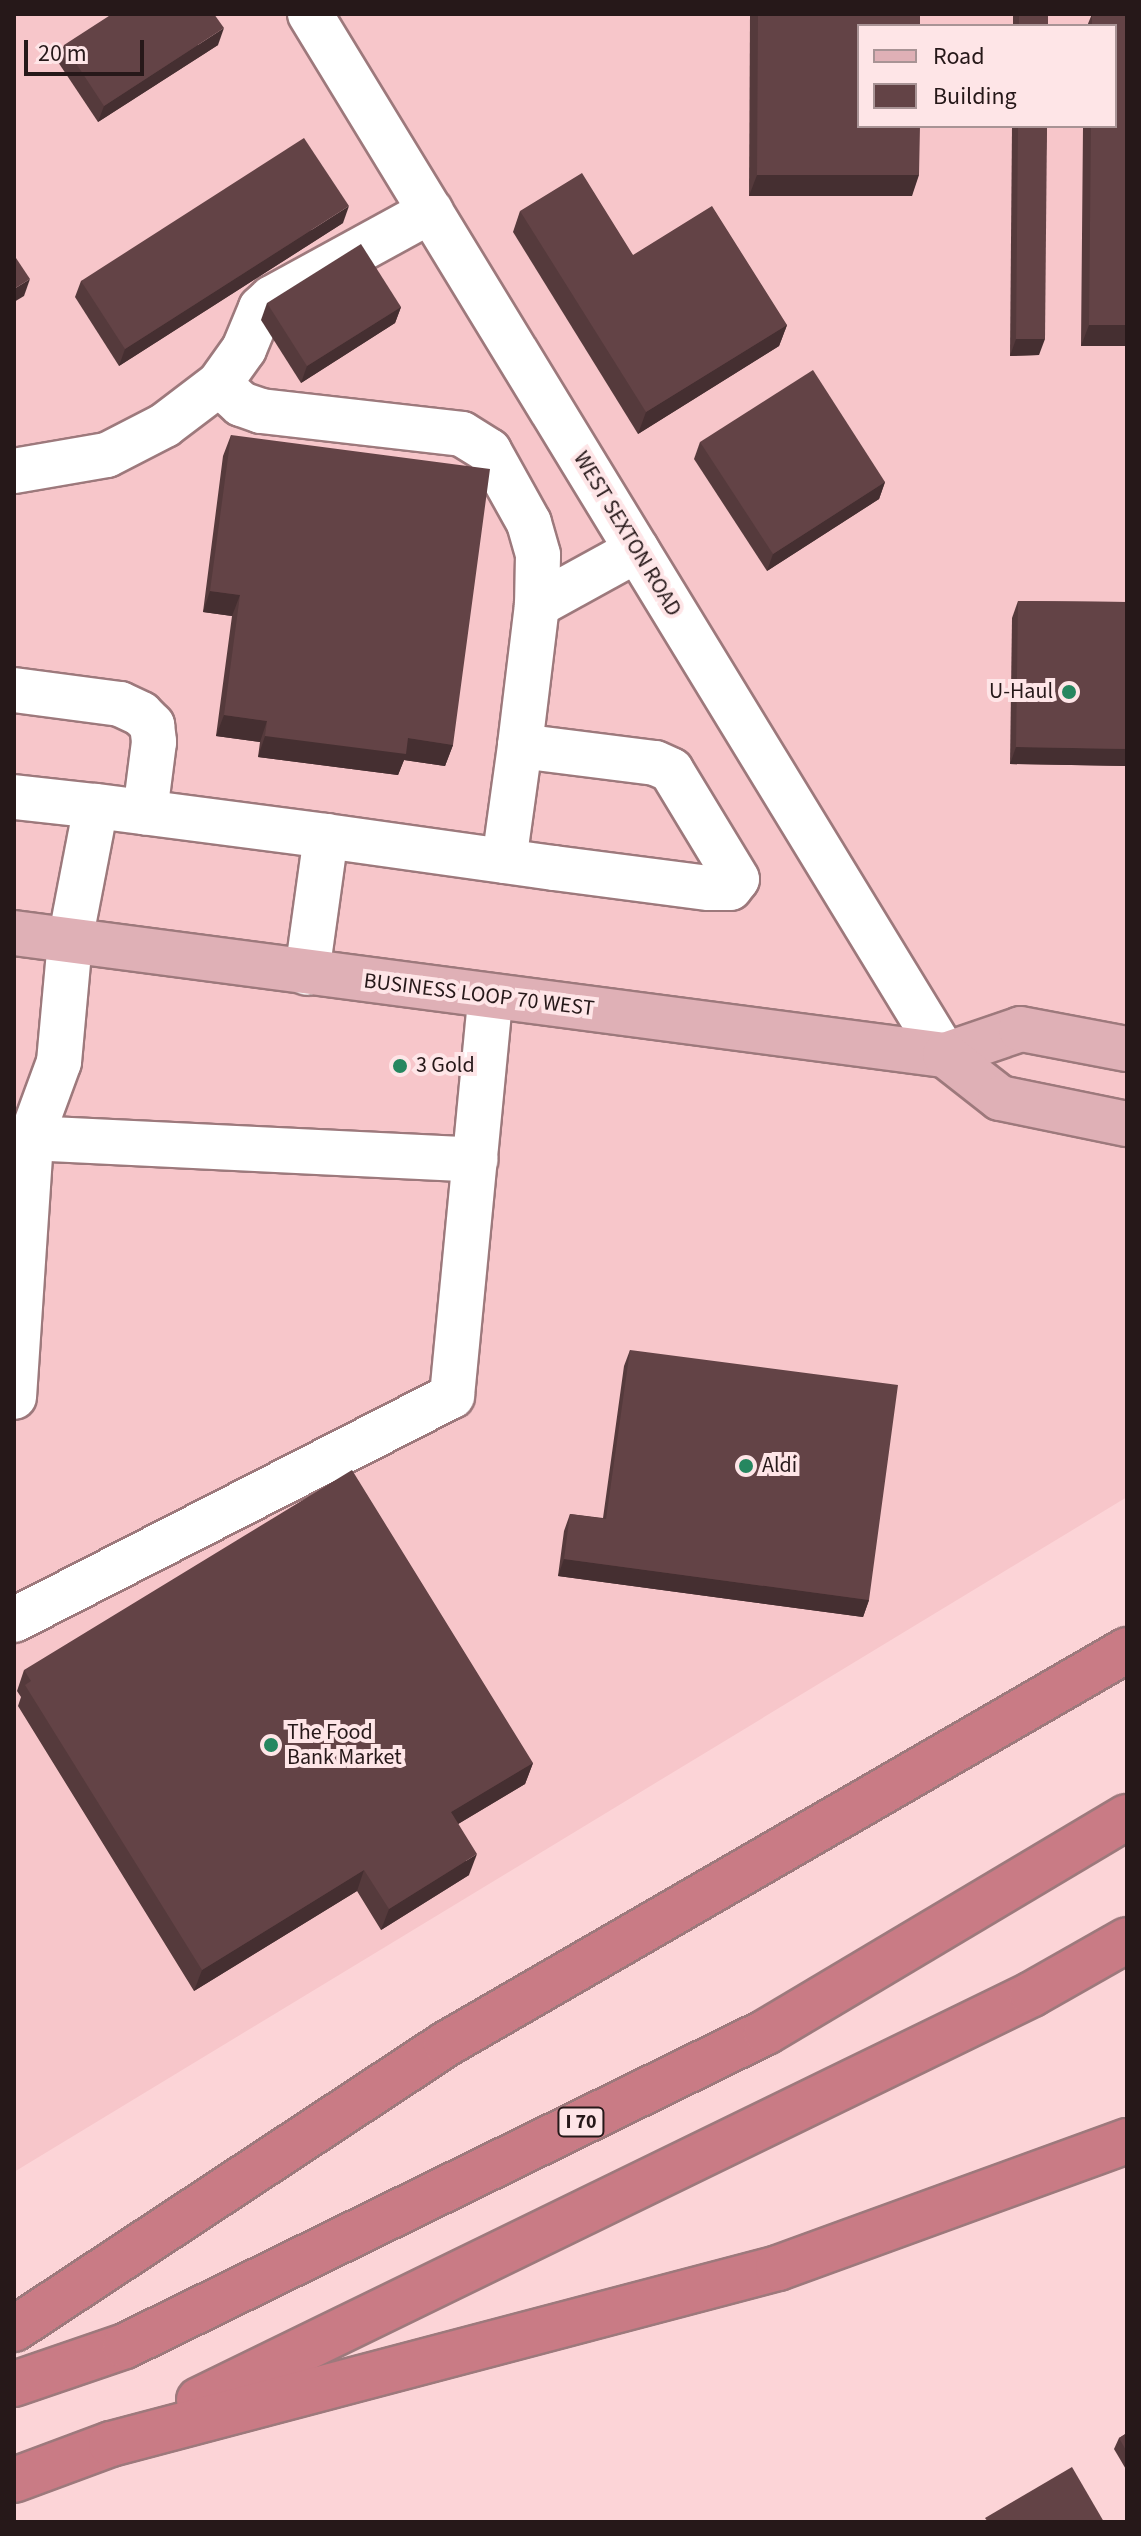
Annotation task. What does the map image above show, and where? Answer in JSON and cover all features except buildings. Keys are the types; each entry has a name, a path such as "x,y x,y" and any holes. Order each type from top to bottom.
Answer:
{"highway":[{"path":"14,2329 446,2044 1127,1650"},
{"name":"I 70","path":"14,2384 125,2346 766,2032 1127,1817"},
{"path":"111,2444 1032,1994 1127,1940"},
{"path":"14,2480 111,2444 778,2268 1127,2141"}],"main road":[{"name":"BUSINESS LOOP 70 WEST","path":"14,933 490,998 945,1055 1021,1029 1127,1049"},
{"path":"945,1055 1000,1098 1127,1124"}],"street":[{"name":"WEST SEXTON ROAD","path":"310,14 945,1055"},
{"path":"14,471 107,455 165,425 219,384 244,349 261,308 272,298 431,211"},
{"path":"219,384 241,404 261,411 435,430 479,441 509,482 529,523 538,555 537,605 504,861"},
{"path":"537,605 637,550"},
{"path":"14,690 120,704 141,714 152,725 154,742 145,812"},
{"path":"14,797 722,889 737,879 671,770 655,763 520,746"},
{"path":"14,1397 31,1138 59,1062 70,941 96,806"},
{"path":"307,973 326,836"},
{"path":"14,1620 452,1396 490,998"},
{"path":"31,1138 475,1160"}],"shaded area":[{"path":"14,14 1127,14 1127,1497 14,2172"}],"place":[{"name":"U-Haul","path":"1069,692"},
{"name":"3 Gold","path":"400,1066"},
{"name":"Aldi","path":"746,1466"},
{"name":"The Food Bank Market","path":"271,1745"}]}
